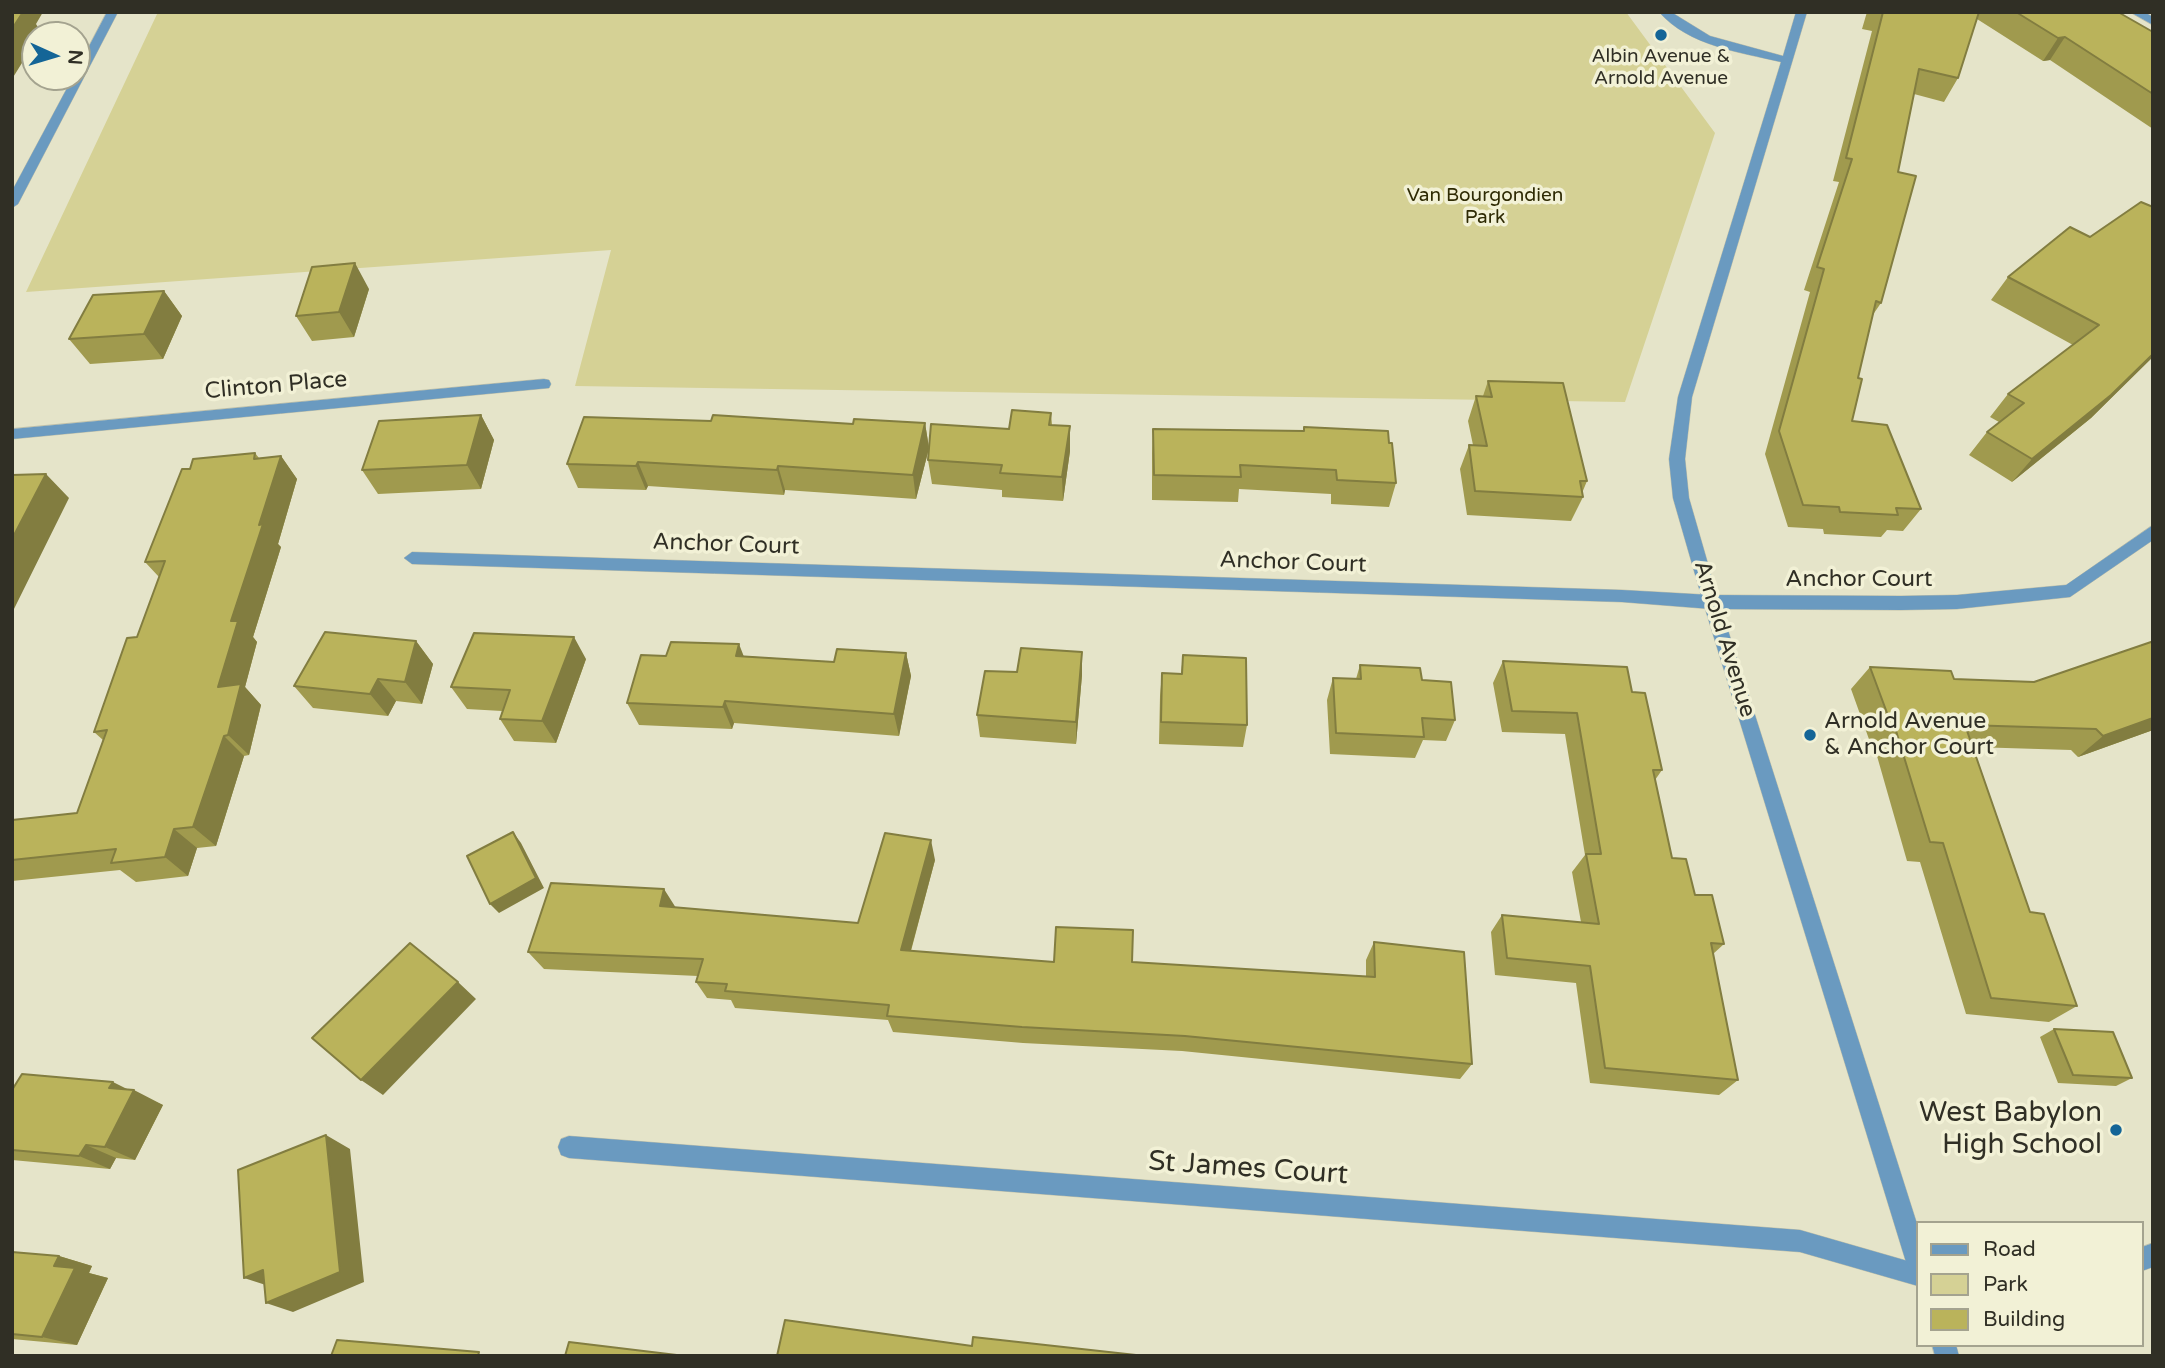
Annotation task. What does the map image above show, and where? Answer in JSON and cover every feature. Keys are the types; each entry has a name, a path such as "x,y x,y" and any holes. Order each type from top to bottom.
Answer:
{"street":[{"path":"13,201 113,12"},
{"path":"1664,12 1684,28 1700,36 1787,60"},
{"name":"Arnold Avenue","path":"1802,12 1685,397 1677,459 1681,498 1711,602 1916,1256"},
{"path":"2135,12 2153,22"},
{"name":"Clinton Place","path":"12,433 544,384"},
{"name":"Anchor Court","path":"412,558 1608,596 1711,602 1957,602 2070,591 2153,531"},
{"name":"St James Court","path":"569,1147 1800,1241 1916,1274"}],"green space":[{"name":"Van Bourgondien Park","path":"158,12 1626,12 1715,133 1625,402 575,386 611,250 26,292"}],"building":[{"path":"12,12 23,12 12,29"},
{"path":"1883,12 1979,12 1958,78 1919,69 1898,172 1916,176 1881,303 1876,301 1858,378 1862,379 1852,421 1887,425 1921,509 1896,508 1898,515 1840,512 1839,507 1803,505 1779,431 1824,269 1817,267 1852,159 1846,158"},
{"path":"2016,12 2118,12 2153,32 2153,94 2065,37 2058,38"},
{"path":"2141,202 2153,207 2153,354 2111,395 2032,459 1987,432 2024,403 2008,394 2099,325 2008,277 2070,227 2090,237"},
{"path":"355,263 339,312 296,316 312,267"},
{"path":"164,291 144,334 69,339 93,295"},
{"path":"1488,381 1563,383 1587,481 1580,481 1583,497 1475,491 1469,445 1487,446 1476,396 1492,397"},
{"path":"1012,410 1051,413 1049,425 1070,426 1062,477 1000,473 1002,465 928,460 931,424 1009,429"},
{"path":"481,415 467,465 362,470 379,421"},
{"path":"713,415 853,424 854,419 925,423 913,475 778,466 777,470 638,462 636,466 567,464 584,417 711,421"},
{"path":"1304,427 1388,431 1389,443 1392,443 1396,483 1337,480 1336,470 1240,465 1241,477 1154,475 1153,429 1304,431"},
{"path":"255,453 254,459 281,456 259,525 263,524 231,621 238,621 218,687 241,684 228,735 224,736 193,827 174,829 165,857 111,863 116,849 12,860 12,820 77,813 107,730 94,732 127,638 137,637 165,561 145,562 182,469 190,469 193,459"},
{"path":"46,474 12,539 12,475"},
{"path":"325,632 416,641 405,682 378,679 370,694 294,686"},
{"path":"474,633 574,637 542,721 500,719 510,690 451,687"},
{"path":"671,642 739,644 736,656 834,662 837,649 906,653 894,714 725,701 723,707 627,703 641,655 666,656"},
{"path":"2151,642 2153,718 2103,736 2096,729 1965,725 2030,912 2044,914 2077,1006 1991,998 1943,843 1930,842 1893,721 1890,721 1870,667 1951,671 1954,679 2034,682"},
{"path":"1021,648 1082,652 1076,722 977,715 985,671 1017,672"},
{"path":"1183,655 1246,658 1247,725 1161,722 1162,673 1182,674"},
{"path":"1503,661 1627,667 1632,692 1645,693 1662,770 1653,770 1672,858 1686,859 1695,895 1712,895 1724,944 1711,943 1738,1080 1605,1068 1590,966 1507,958 1502,915 1599,924 1586,854 1601,854 1577,713 1512,711"},
{"path":"1360,665 1420,668 1422,680 1451,682 1455,720 1422,718 1424,737 1336,733 1333,678 1361,679"},
{"path":"513,832 536,878 490,904 467,856"},
{"path":"885,833 931,840 901,950 1054,962 1056,927 1133,930 1132,962 1375,977 1374,942 1464,952 1472,1064 1185,1036 887,1016 889,1005 725,991 727,984 696,982 703,959 528,952 551,883 664,889 660,906 858,923"},
{"path":"410,943 458,982 361,1080 312,1038"},
{"path":"2054,1029 2113,1032 2132,1078 2073,1075"},
{"path":"22,1074 113,1082 109,1088 134,1090 105,1147 86,1145 79,1156 12,1150 12,1090"},
{"path":"326,1135 340,1272 266,1303 263,1270 244,1278 238,1170"},
{"path":"12,1252 59,1256 54,1266 75,1268 42,1337 12,1334"},
{"path":"785,1320 972,1346 973,1337 1145,1356 777,1356"},
{"path":"337,1340 479,1352 478,1356 331,1356"},
{"path":"569,1342 685,1356 565,1356"}],"place":[{"name":"Albin Avenue & Arnold Avenue","path":"1661,35"},
{"name":"Arnold Avenue & Anchor Court","path":"1810,735"},
{"name":"West Babylon High School","path":"2116,1130"}]}
